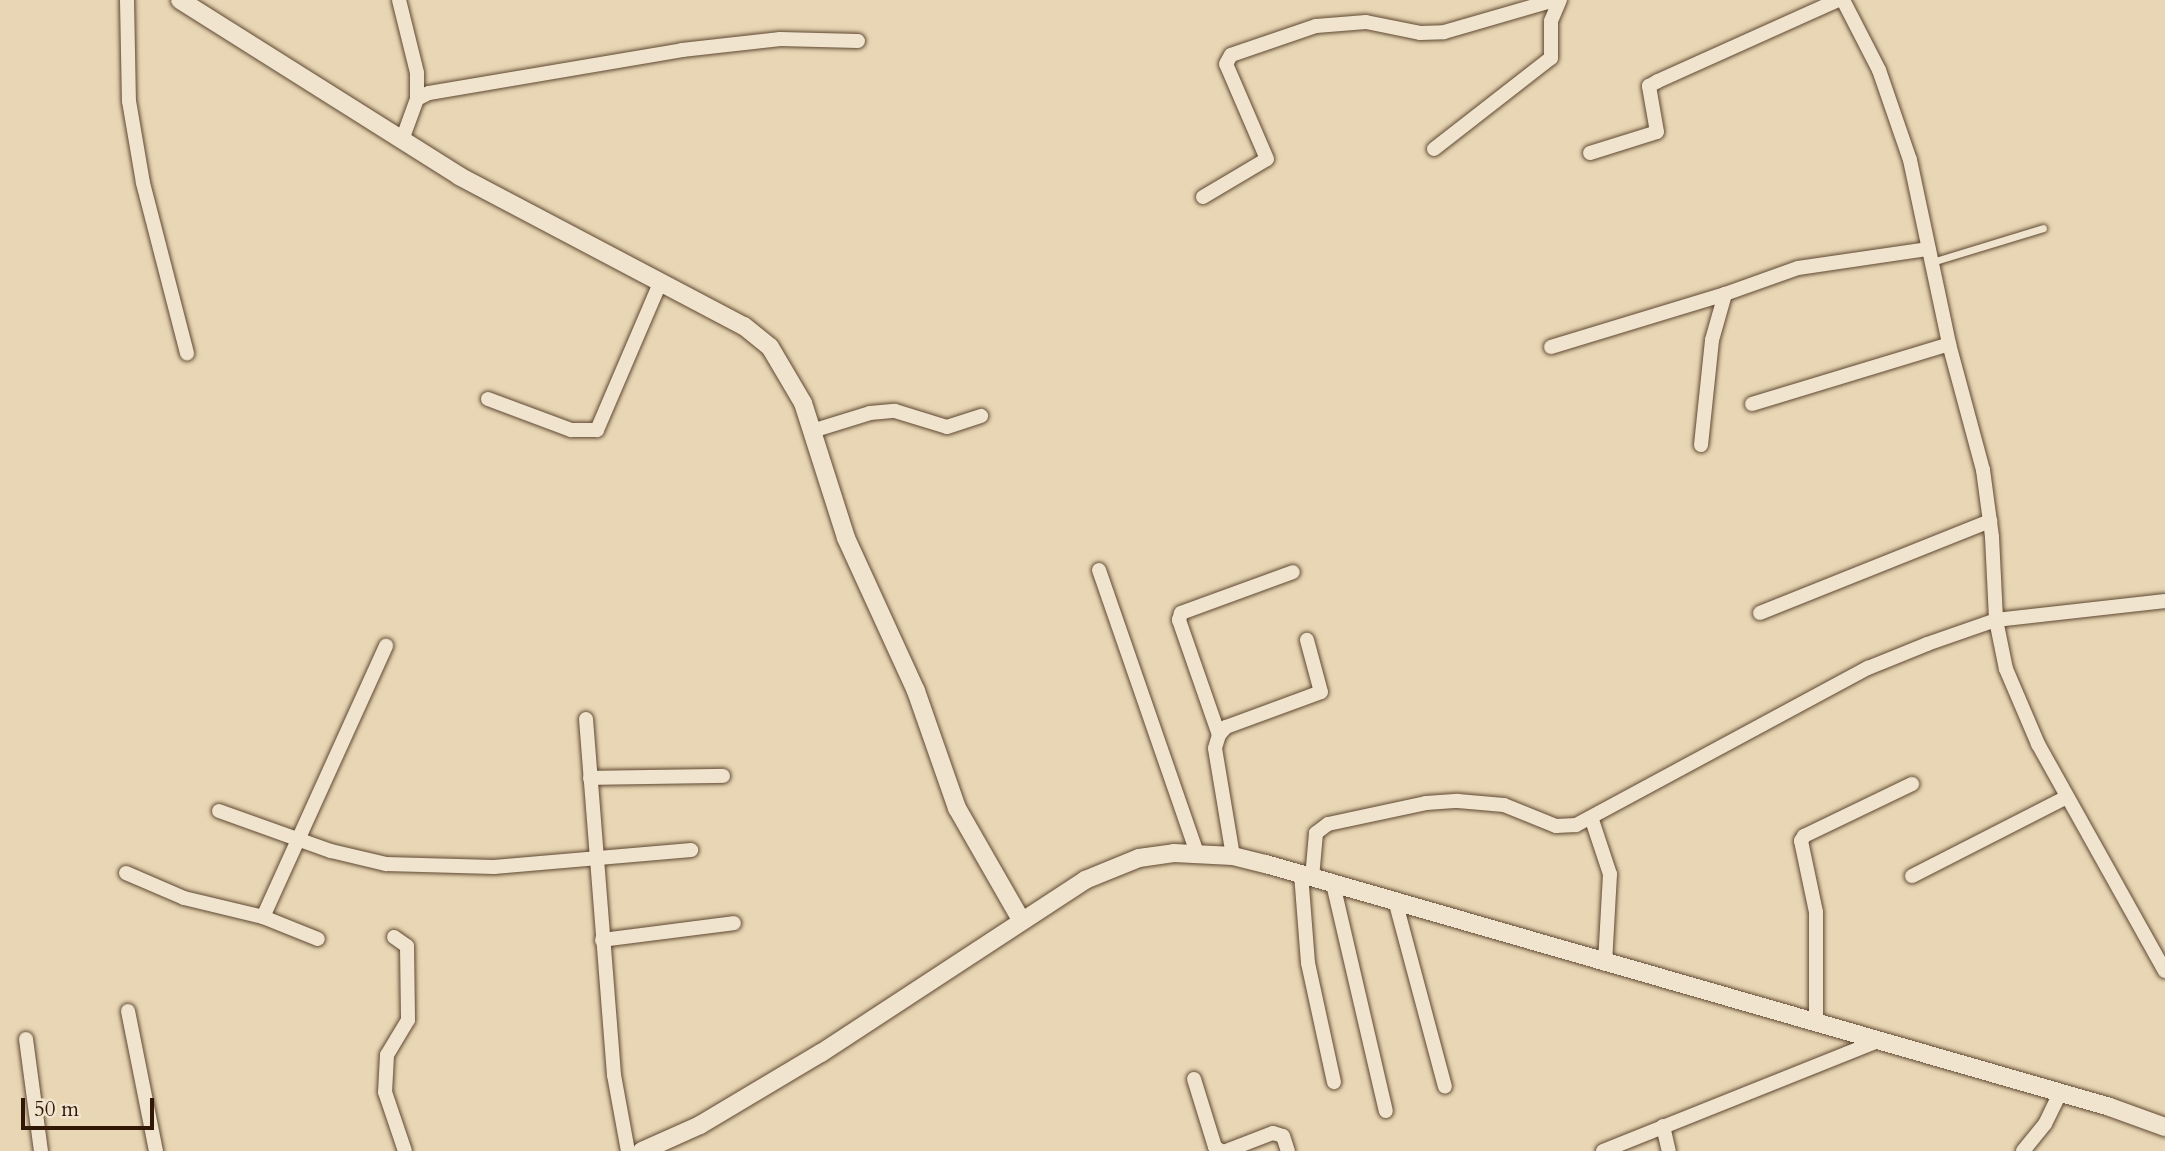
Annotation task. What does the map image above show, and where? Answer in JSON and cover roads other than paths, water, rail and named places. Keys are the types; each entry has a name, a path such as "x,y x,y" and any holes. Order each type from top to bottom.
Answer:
{"street":[{"path":"127,0 132,115 143,183 187,353"},
{"path":"180,0 459,176 744,326 770,348 787,371 811,431 846,538 916,691 957,808 1020,918"},
{"path":"399,0 413,51 417,99 402,140"},
{"path":"1434,149 1551,58 1551,21 1557,0"},
{"path":"1203,197 1267,159 1226,64 1231,55 1326,25 1366,22 1420,33 1444,32 1557,0"},
{"path":"1590,153 1657,132 1648,86 1838,0"},
{"path":"1843,0 1896,112 1949,344 1983,470 1990,521 1996,620 2019,707 2165,971"},
{"path":"417,99 441,91 682,50 780,39 858,41"},
{"path":"1551,347 1725,294 1798,268 1930,256"},
{"path":"488,399 571,430 597,430 661,281"},
{"path":"1701,444 1712,340 1725,294"},
{"path":"1752,404 1949,344"},
{"path":"811,431 870,413 895,411 947,426 981,416"},
{"path":"1760,613 1990,521"},
{"path":"1099,570 1197,853"},
{"path":"1219,735 1179,620 1181,613 1293,572"},
{"path":"1334,1082 1308,963 1307,876 1314,842 1321,827 1419,804 1488,802 1556,825 1591,820 1868,668 1996,620 2165,601"},
{"path":"1233,856 1215,748 1219,735 1226,727 1321,692 1307,640"},
{"path":"263,918 386,646"},
{"path":"586,719 614,1075 628,1151"},
{"path":"590,778 723,776"},
{"path":"1816,1021 1817,924 1801,841 1804,835 1912,784"},
{"path":"1912,876 2067,797"},
{"path":"219,811 299,839 386,864 421,867 691,850"},
{"path":"1591,820 1610,874 1605,964"},
{"path":"642,1151 699,1125 821,1053 1020,918 1085,880 1139,858 1197,853 1233,856 1307,876 1605,964 1816,1021 2165,1127"},
{"path":"126,873 184,898 263,918 318,939"},
{"path":"1334,884 1386,1111"},
{"path":"1396,904 1445,1087"},
{"path":"602,940 734,923"},
{"path":"394,937 407,946 408,1020 387,1055 385,1092 405,1151"},
{"path":"128,1011 156,1151"},
{"path":"26,1039 41,1151"},
{"path":"1603,1151 1635,1144 1662,1126 1878,1041"},
{"path":"1194,1079 1215,1147 1223,1151 1279,1133 1288,1151"},
{"path":"2023,1151 2045,1124 2060,1093"},
{"path":"1662,1126 1669,1151"}],"lane":[{"path":"1930,256 2043,228"}]}
